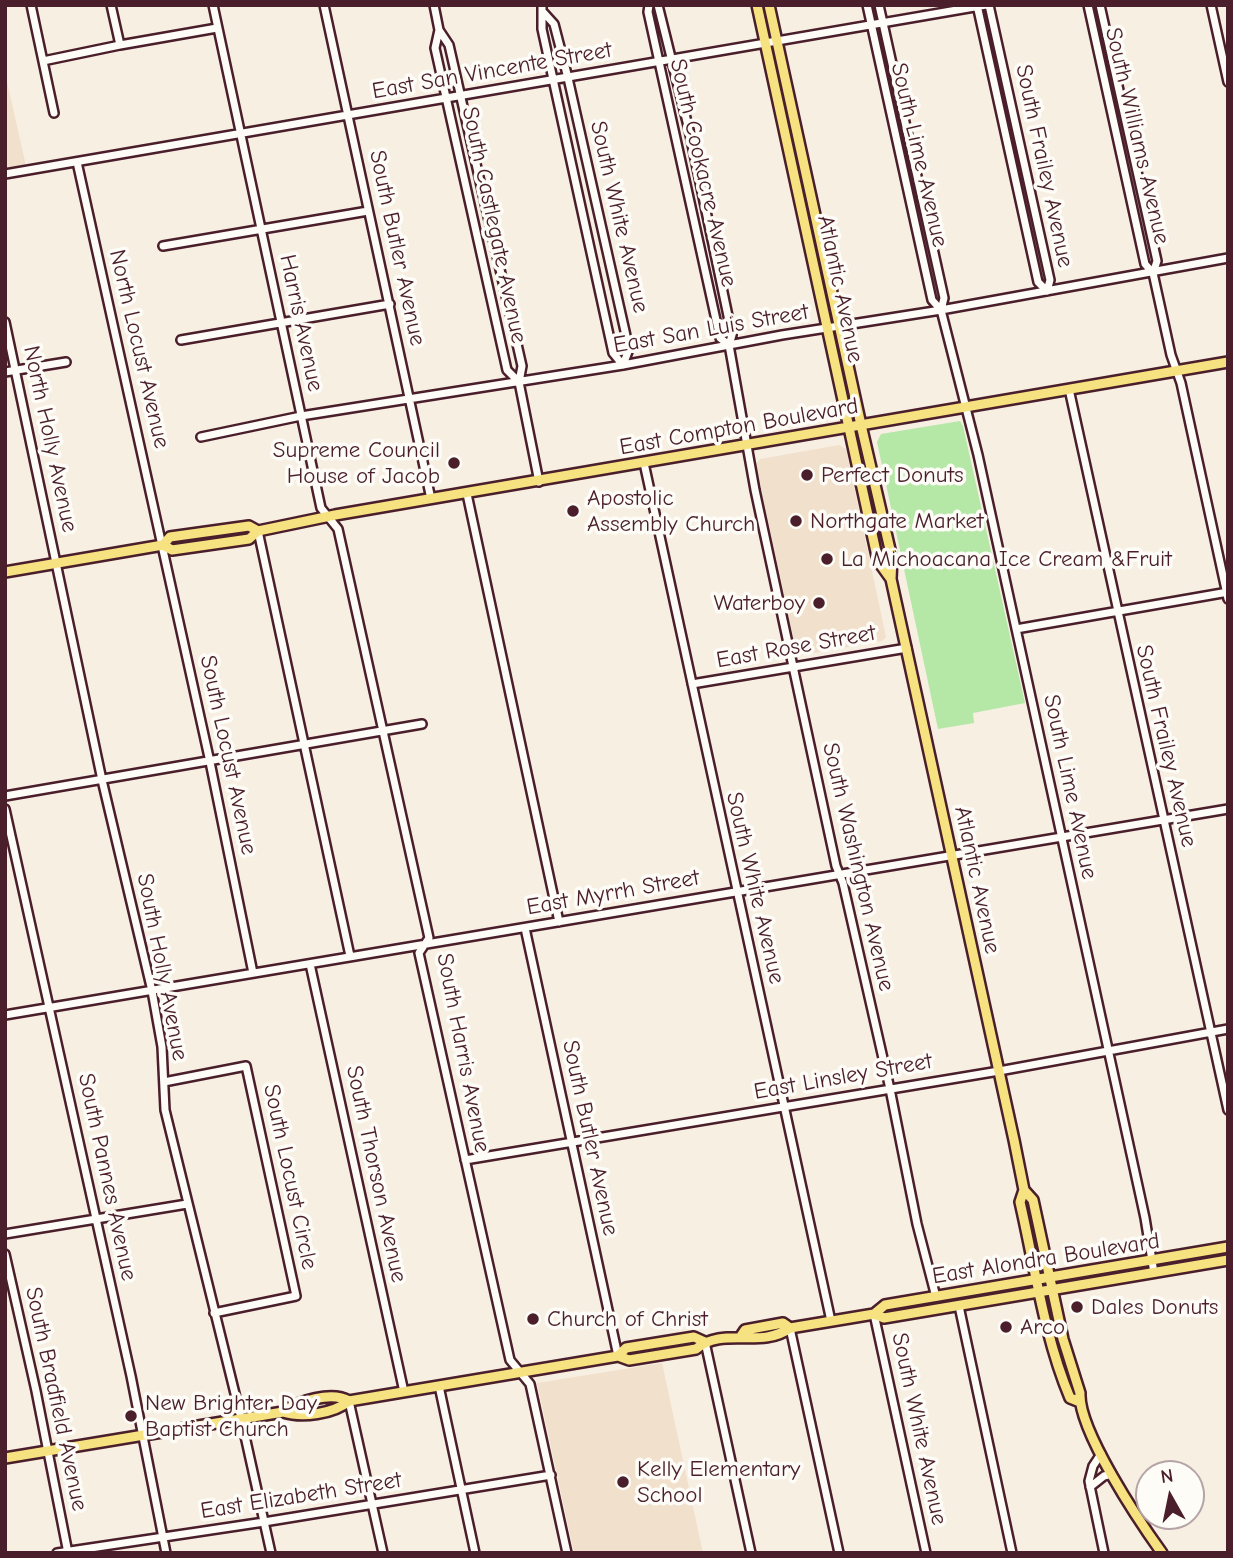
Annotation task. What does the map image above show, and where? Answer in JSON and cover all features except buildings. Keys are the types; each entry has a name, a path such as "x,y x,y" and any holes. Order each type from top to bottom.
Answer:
{"main road":[{"name":"Atlantic Avenue","path":"757,5 878,561 891,579"},
{"name":"Atlantic Avenue","path":"769,5 892,558 891,579 1024,1190 1033,1200 1063,1339 1080,1393 1080,1402 1101,1454 1121,1492 1161,1553"},
{"name":"East Compton Boulevard","path":"5,572 163,545 170,537 249,526 258,531 1228,362"},
{"name":"Atlantic Avenue","path":"1024,1190 1020,1202 1061,1377 1070,1398 1080,1402"},
{"name":"East Alondra Boulevard","path":"5,1458 283,1412 295,1403 340,1396 349,1401 618,1356 626,1348 694,1337 705,1342 741,1336 749,1340 781,1335 790,1328 874,1314 885,1305 1228,1247"},
{"name":"East Alondra Boulevard","path":"874,1314 884,1318 1228,1260"}],"street":[{"path":"31,5 54,113"},
{"path":"111,5 120,44"},
{"path":"213,5 240,134"},
{"name":"South Butler Avenue","path":"324,5 431,499"},
{"name":"South Castlegate Avenue","path":"433,5 439,30 449,45 522,366 519,382 539,482"},
{"name":"South Cookacre Avenue","path":"649,5 658,61 720,338 729,345"},
{"name":"South Cookacre Avenue","path":"658,5 689,130 732,335 729,345 748,445"},
{"name":"South Lime Avenue","path":"867,5 932,300 941,310"},
{"name":"South Lime Avenue","path":"879,5 944,298 941,310 978,455 1154,1273"},
{"name":"South Williams Avenue","path":"1088,5 1145,264 1153,272"},
{"name":"South Williams Avenue","path":"1100,5 1157,261 1153,272 1227,595"},
{"path":"1211,5 1226,62 1228,82"},
{"name":"East San Vincente Street","path":"5,174 982,6"},
{"name":"South Frailey Avenue","path":"982,6 1050,280 1047,291 1038,282 982,6"},
{"name":"South White Avenue","path":"543,9 554,24 568,78 629,349 623,365 613,353 542,29 543,9"},
{"path":"43,61 120,44 217,28"},
{"name":"South Castlegate Avenue","path":"439,30 435,48 507,370 519,382"},
{"name":"Harris Avenue","path":"240,134 321,508 328,517"},
{"name":"North Locust Avenue","path":"78,162 163,545"},
{"path":"163,246 368,211"},
{"name":"East San Luis Street","path":"201,437 301,416 623,365 1228,258"},
{"path":"181,340 390,304"},
{"name":"North Holly Avenue","path":"5,322 57,564"},
{"path":"5,372 66,362"},
{"name":"South Frailey Avenue","path":"1069,389 1228,1110"},
{"name":"South Washington Avenue","path":"748,445 793,667 890,1089 917,1224 936,1297"},
{"name":"South White Avenue","path":"644,463 831,1321"},
{"path":"467,494 559,922"},
{"name":"South Harris Avenue","path":"328,517 338,529 429,938 419,953 510,1360 530,1384 568,1553"},
{"path":"258,531 351,956"},
{"name":"South Locust Avenue","path":"163,545 253,973"},
{"name":"South Holly Avenue","path":"57,564 152,991 162,1047 165,1110 241,1418 271,1553"},
{"path":"1016,629 1227,595"},
{"name":"East Rose Street","path":"692,684 907,648"},
{"path":"5,796 422,724"},
{"name":"South Pannes Avenue","path":"5,809 96,1219 166,1553"},
{"name":"East Myrrh Street","path":"5,1015 1228,809"},
{"name":"South Butler Avenue","path":"525,928 618,1356"},
{"name":"South Thorson Avenue","path":"310,964 404,1392"},
{"name":"East Linsley Street","path":"465,1160 999,1071 1228,1029"},
{"name":"South Locust Circle","path":"164,1082 246,1066 296,1296 214,1313"},
{"path":"5,1234 187,1204"},
{"name":"South Bradfield Avenue","path":"5,1254 68,1552"},
{"path":"959,1306 1012,1553"},
{"name":"South White Avenue","path":"874,1314 926,1553"},
{"path":"790,1328 839,1553"},
{"path":"705,1342 751,1553"},
{"path":"439,1386 475,1553"},
{"path":"349,1401 383,1553"},
{"path":"1101,1454 1093,1466 1089,1480 1104,1553"},
{"path":"1090,1487 1104,1476 1112,1474"},
{"name":"East Elizabeth Street","path":"57,1553 551,1475"}],"shaded area":[{"path":"5,73 27,170 5,174"},
{"path":"839,445 846,449 886,637 882,641 797,656 756,464 760,459"},
{"name":"Kelly Elementary School","path":"662,1363 703,1553 574,1553 537,1383"}],"green space":[{"path":"960,421 1025,703 973,713 974,723 938,729 877,442 881,434"}],"place":[{"name":"Supreme Council House of Jacob","path":"454,463"},
{"name":"Perfect Donuts","path":"807,475"},
{"name":"Apostolic Assembly Church","path":"573,511"},
{"name":"Northgate Market","path":"796,521"},
{"name":"La Michoacana Ice Cream &Fruit","path":"827,559"},
{"name":"Waterboy","path":"819,603"},
{"name":"Dales Donuts","path":"1077,1307"},
{"name":"Church of Christ","path":"533,1319"},
{"name":"Arco","path":"1006,1327"},
{"name":"New Brighter Day Baptist Church","path":"131,1416"},
{"name":"Kelly Elementary School","path":"623,1482"}]}
